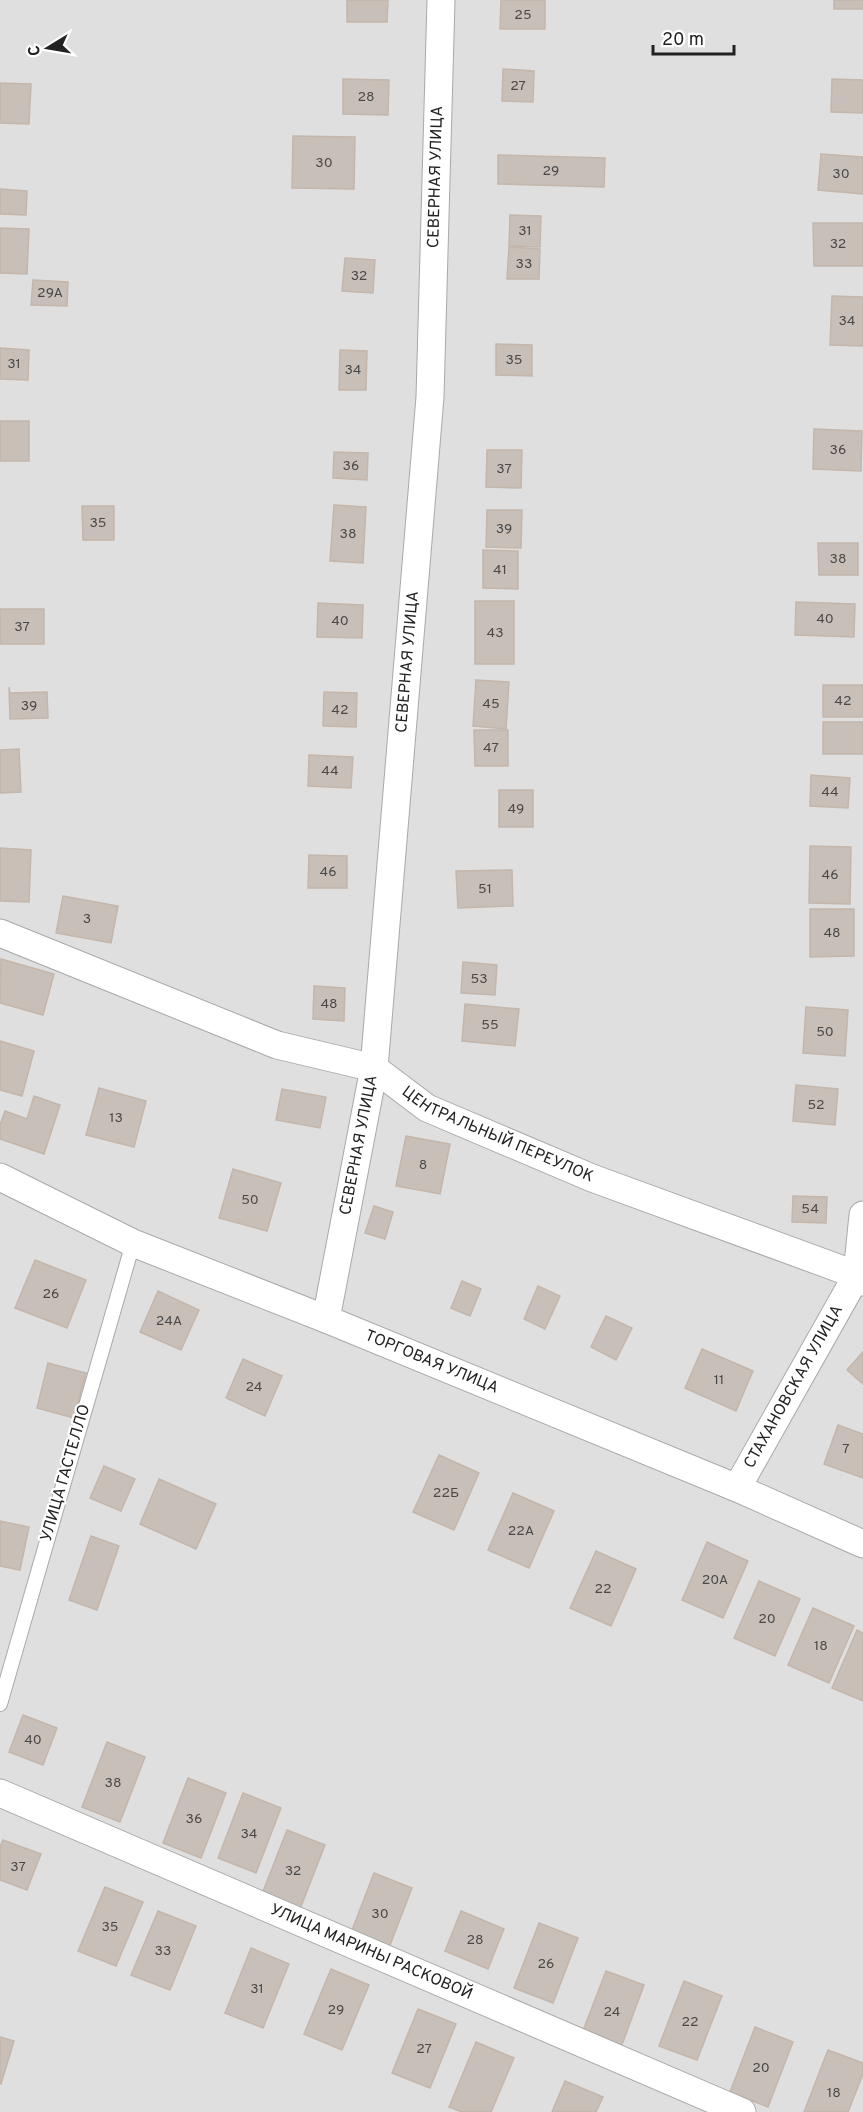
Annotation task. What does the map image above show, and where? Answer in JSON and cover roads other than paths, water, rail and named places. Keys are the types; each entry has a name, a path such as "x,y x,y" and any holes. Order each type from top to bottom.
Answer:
{"street":[{"name":"СЕВЕРНАЯ УЛИЦА","path":"326,1319 374,1068 430,397 441,0"},
{"name":"ЦЕНТРАЛЬНЫЙ ПЕРЕУЛОК","path":"0,933 277,1045 374,1068 427,1108 592,1178 860,1279"},
{"name":"ТОРГОВАЯ УЛИЦА","path":"0,1177 133,1244 326,1319 737,1488 863,1544"},
{"name":"СТАХАНОВСКАЯ УЛИЦА","path":"737,1488 860,1279 863,1215"},
{"name":"УЛИЦА МАРИНЫ РАСКОВОЙ","path":"0,1793 742,2112"}],"lane":[{"name":"УЛИЦА ГАСТЕЛЛО","path":"0,1704 133,1244"}]}
